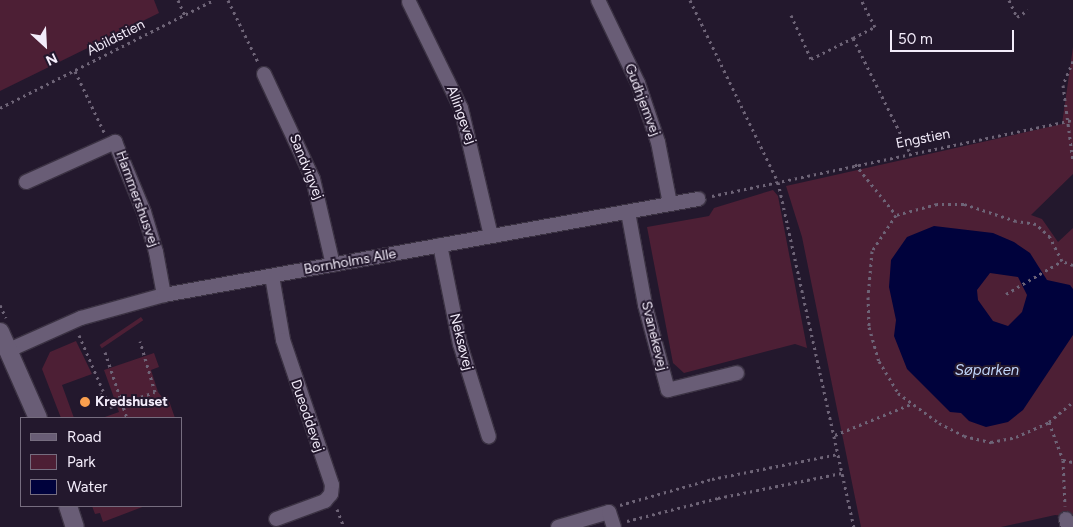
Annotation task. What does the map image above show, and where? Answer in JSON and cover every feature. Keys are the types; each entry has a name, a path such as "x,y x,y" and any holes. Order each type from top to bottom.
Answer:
{"street":[{"name":"Gudhjemvej","path":"598,0 638,83 658,142 670,204"},
{"name":"Allingevej","path":"409,2 460,108 492,236"},
{"name":"Sandvigvej","path":"264,74 313,179 332,265"},
{"name":"Hammershusvej","path":"26,182 115,142 144,212 156,252 164,295"},
{"name":"Bornholms Alle","path":"9,350 73,321 120,305 164,295 698,199"},
{"name":"Svanekevej","path":"628,212 645,305 668,390 737,373"},
{"name":"Neksøvej","path":"440,246 460,344 489,437"},
{"name":"Dueoddevej","path":"272,276 283,340 332,486 331,494 326,502 276,519"},
{"path":"0,332 38,417"},
{"path":"68,507 75,527"},
{"path":"558,527 609,512 614,527"}],"path":[{"path":"178,0 185,16"},
{"name":"Abildstien","path":"0,108 214,0"},
{"path":"228,0 264,74"},
{"path":"690,0 778,182 854,527"},
{"path":"792,15 811,59 874,27 861,0"},
{"path":"1009,0 1017,16 1028,10"},
{"path":"853,38 910,153"},
{"path":"1073,61 1063,85 1073,162"},
{"path":"75,71 110,144"},
{"name":"Engstien","path":"698,199 855,164 1073,120"},
{"path":"855,164 896,215"},
{"path":"1073,265 1062,261 1050,236 1036,224 1016,221 964,204 937,204 896,215 872,251 869,327 879,361 898,393 911,404 964,436 991,442 1016,437 1049,422 1073,402"},
{"path":"1006,294 1062,261"},
{"path":"73,321 106,393 110,407 155,392 140,342"},
{"path":"105,352 127,417"},
{"path":"100,395 106,393"},
{"path":"835,435 911,404"},
{"path":"1049,422 1063,460 1067,523"},
{"path":"838,454 712,479 625,502 609,512 624,522 718,498 842,473"},
{"path":"1063,460 1073,462"}],"green space":[{"path":"0,0 154,0 159,13 0,91"},
{"path":"1073,47 1073,174 1031,215 1042,219 1058,242 1073,228 1073,517 1055,515 1001,527 861,527 802,237 786,186 1062,124"},
{"path":"773,190 778,196 807,348 795,344 684,373 673,363 647,227 709,216 714,208"},
{"path":"141,317 143,320 102,348 100,345"},
{"path":"76,341 92,374 62,385 74,417 61,417 42,369 50,352"},
{"path":"154,353 159,367 151,370 158,392 162,397 167,395 175,417 105,417 119,412 104,370"},
{"path":"92,507 142,507 103,522 100,513 95,514"}],"water":[{"name":"Søparken","path":"934,226 993,233 1014,242 1030,253 1047,280 1070,285 1073,289 1073,335 1023,410 1008,422 986,427 969,421 961,413 950,412 907,369 894,336 896,320 889,287 891,260 907,237","holes":["990,273 1018,277 1027,295 1022,312 1008,326 993,321 978,300 977,290"]}],"place":[{"name":"Kredshuset","path":"85,402"}]}
